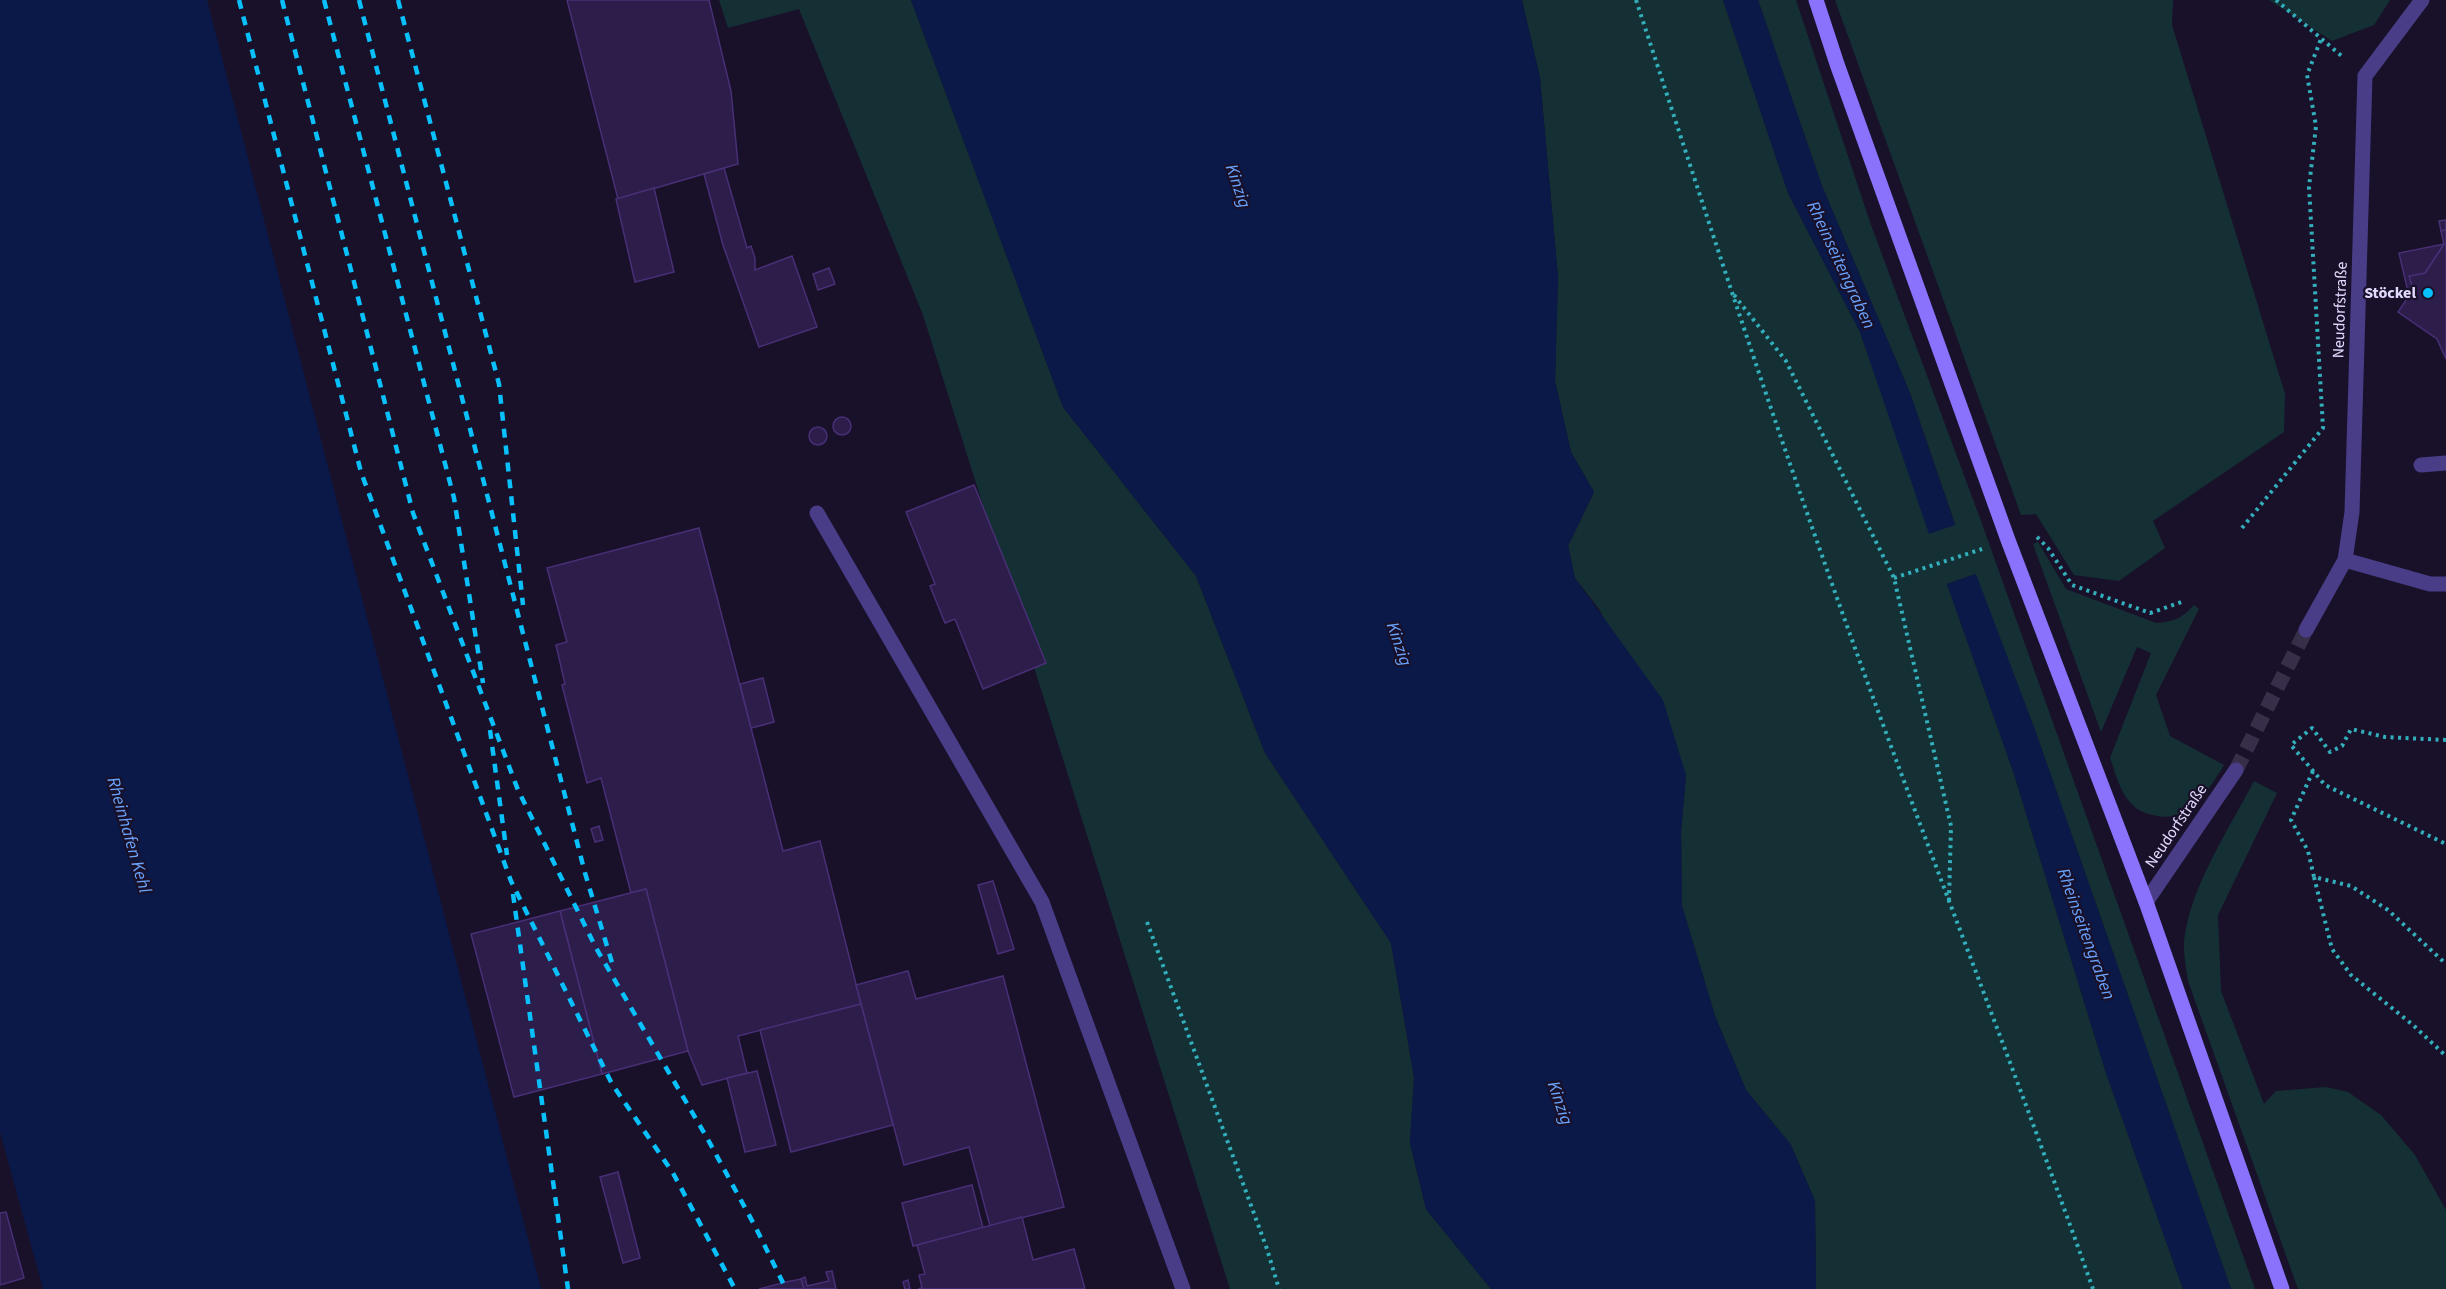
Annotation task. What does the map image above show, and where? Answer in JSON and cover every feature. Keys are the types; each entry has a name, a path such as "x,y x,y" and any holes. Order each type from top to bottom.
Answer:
{"street":[{"path":"1816,0 2008,540 2146,902 2282,1289"},
{"name":"Neudorfstraße","path":"2306,630 2345,560 2352,512 2365,76 2422,0"},
{"path":"2421,465 2446,463"},
{"path":"817,513 1041,902 1182,1289"},
{"path":"2345,560 2430,584 2446,584"},
{"name":"Neudorfstraße","path":"2146,902 2236,770"}],"path":[{"path":"1636,0 1819,548 2093,1289"},
{"path":"2242,528 2323,428 2309,187 2316,126 2307,75 2321,39 2276,0"},
{"path":"1732,292 1786,360 1894,578 1951,826 1949,904"},
{"path":"1894,578 2025,534 2036,535 2048,548 2072,585 2150,613 2184,601"},
{"path":"2446,740 2385,736 2351,729 2342,746 2330,752 2312,728 2291,746 2325,786 2446,843"},
{"path":"2313,771 2291,820 2308,851 2332,949 2351,975 2414,1025 2446,1056"},
{"path":"2314,877 2351,886 2388,910 2446,964"},
{"path":"1147,922 1268,1249 1279,1289"}],"green space":[{"path":"719,0 911,0 1063,407 1196,576 1265,753 1391,943 1414,1077 1410,1143 1426,1209 1491,1289 1230,1289 923,315 799,9 728,28"},
{"path":"1522,0 1723,0 1788,193 1860,332 1930,533 1955,524 1910,393 1822,186 1758,0 1796,0 1871,225 1981,521 2255,1289 2231,1289 2035,730 1975,574 1947,584 2014,774 2106,1073 2183,1289 1816,1289 1815,1201 1791,1145 1746,1090 1715,1016 1682,906 1681,832 1686,775 1599,609 1575,578 1568,546 1594,492 1571,452 1555,381 1558,277 1540,78"},
{"path":"1835,0 2173,0 2172,25 2285,394 2284,432 2153,521 2165,548 2119,581 2074,575 2036,514 2021,515"},
{"path":"2269,0 2390,0 2374,25 2332,41"},
{"path":"2038,542 2066,589 2156,623 2168,622 2177,618 2194,605 2199,609 2156,695 2170,736 2224,765 2204,794 2186,810 2165,817 2149,814 2134,806 2123,791 2110,758 2151,653 2137,647 2101,732 2033,544"},
{"path":"2254,781 2277,793 2218,915 2221,991 2264,1104 2276,1091 2326,1087 2348,1092 2381,1115 2415,1155 2446,1210 2446,1289 2298,1289 2188,981 2184,952 2189,915 2204,875"}],"water":[{"name":"Rheinhafen Kehl","path":"0,0 207,0 541,1289 43,1289 0,1132"},
{"name":"Kinzig","path":"911,0 1522,0 1540,78 1558,277 1555,381 1571,452 1594,492 1568,546 1575,578 1663,700 1686,775 1681,832 1682,906 1715,1016 1746,1090 1791,1145 1815,1201 1816,1289 1491,1289 1426,1209 1410,1143 1414,1077 1391,943 1265,753 1196,576 1063,407"},
{"name":"Rheinseitengraben","path":"1723,0 1758,0 1822,186 1910,393 1955,525 1929,534 1860,332 1788,193"},
{"name":"Rheinseitengraben","path":"1976,574 2035,730 2231,1289 2183,1289 2106,1073 2014,774 1947,584"}],"building":[{"path":"567,0 709,0 731,91 738,164 618,199"},
{"path":"724,168 747,248 751,246 755,258 755,270 792,256 817,327 759,347 723,245 704,174"},
{"path":"654,188 674,272 635,282 616,199"},
{"path":"2446,220 2446,230 2441,231 2439,221"},
{"name":"Stöckel","path":"2446,230 2446,359 2437,339 2398,312 2413,290 2409,276 2425,273 2444,244 2441,231"},
{"path":"2444,244 2425,273 2409,276 2413,290 2409,296 2399,253"},
{"path":"829,268 835,284 818,290 813,274"},
{"path":"838,417 846,417 851,422 849,433 838,435 833,430 833,422"},
{"path":"814,427 822,427 827,432 825,443 814,445 809,440 809,432"},
{"path":"974,485 1046,663 983,689 955,619 945,623 930,586 935,584 906,512"},
{"path":"699,528 783,851 820,841 861,1004 738,1036 747,1073 702,1085 688,1051 646,889 631,893 601,778 587,783 562,685 565,684 556,645 567,642 547,568"},
{"path":"763,678 774,722 751,728 740,684"},
{"path":"599,826 603,840 595,842 591,829"},
{"path":"993,881 1014,949 998,954 978,885"},
{"path":"646,889 688,1051 602,1074 560,911"},
{"path":"560,911 602,1074 514,1097 471,934"},
{"path":"908,971 916,999 1003,976 1064,1207 990,1226 969,1147 904,1165 856,985"},
{"path":"861,1004 893,1125 791,1152 760,1030"},
{"path":"757,1071 776,1145 745,1152 727,1078"},
{"path":"618,1172 640,1258 623,1263 600,1177"},
{"path":"972,1185 983,1228 913,1246 902,1203"},
{"path":"6,1212 24,1278 0,1285 0,1213"},
{"path":"1022,1217 1033,1260 1074,1249 1085,1289 918,1289 922,1288 919,1275 925,1274 917,1245"},
{"path":"832,1271 836,1289 804,1289 801,1279 805,1277 807,1286 829,1281 826,1272"},
{"path":"801,1279 804,1289 759,1289 786,1282"},
{"path":"908,1280 910,1289 905,1289 903,1282"}],"tunnel":[{"path":"2236,770 2306,630"}],"railway":[{"path":"239,0 361,472 511,881 612,1084 673,1173 735,1289"},
{"path":"282,0 413,513 518,790 596,948 706,1136 786,1289"},
{"path":"324,0 454,498 483,683"},
{"path":"359,0 585,873 613,966"},
{"path":"398,0 499,384 523,605"},
{"path":"490,730 507,855"},
{"path":"513,894 568,1289"}],"place":[{"name":"Stöckel","path":"2428,293"}]}
